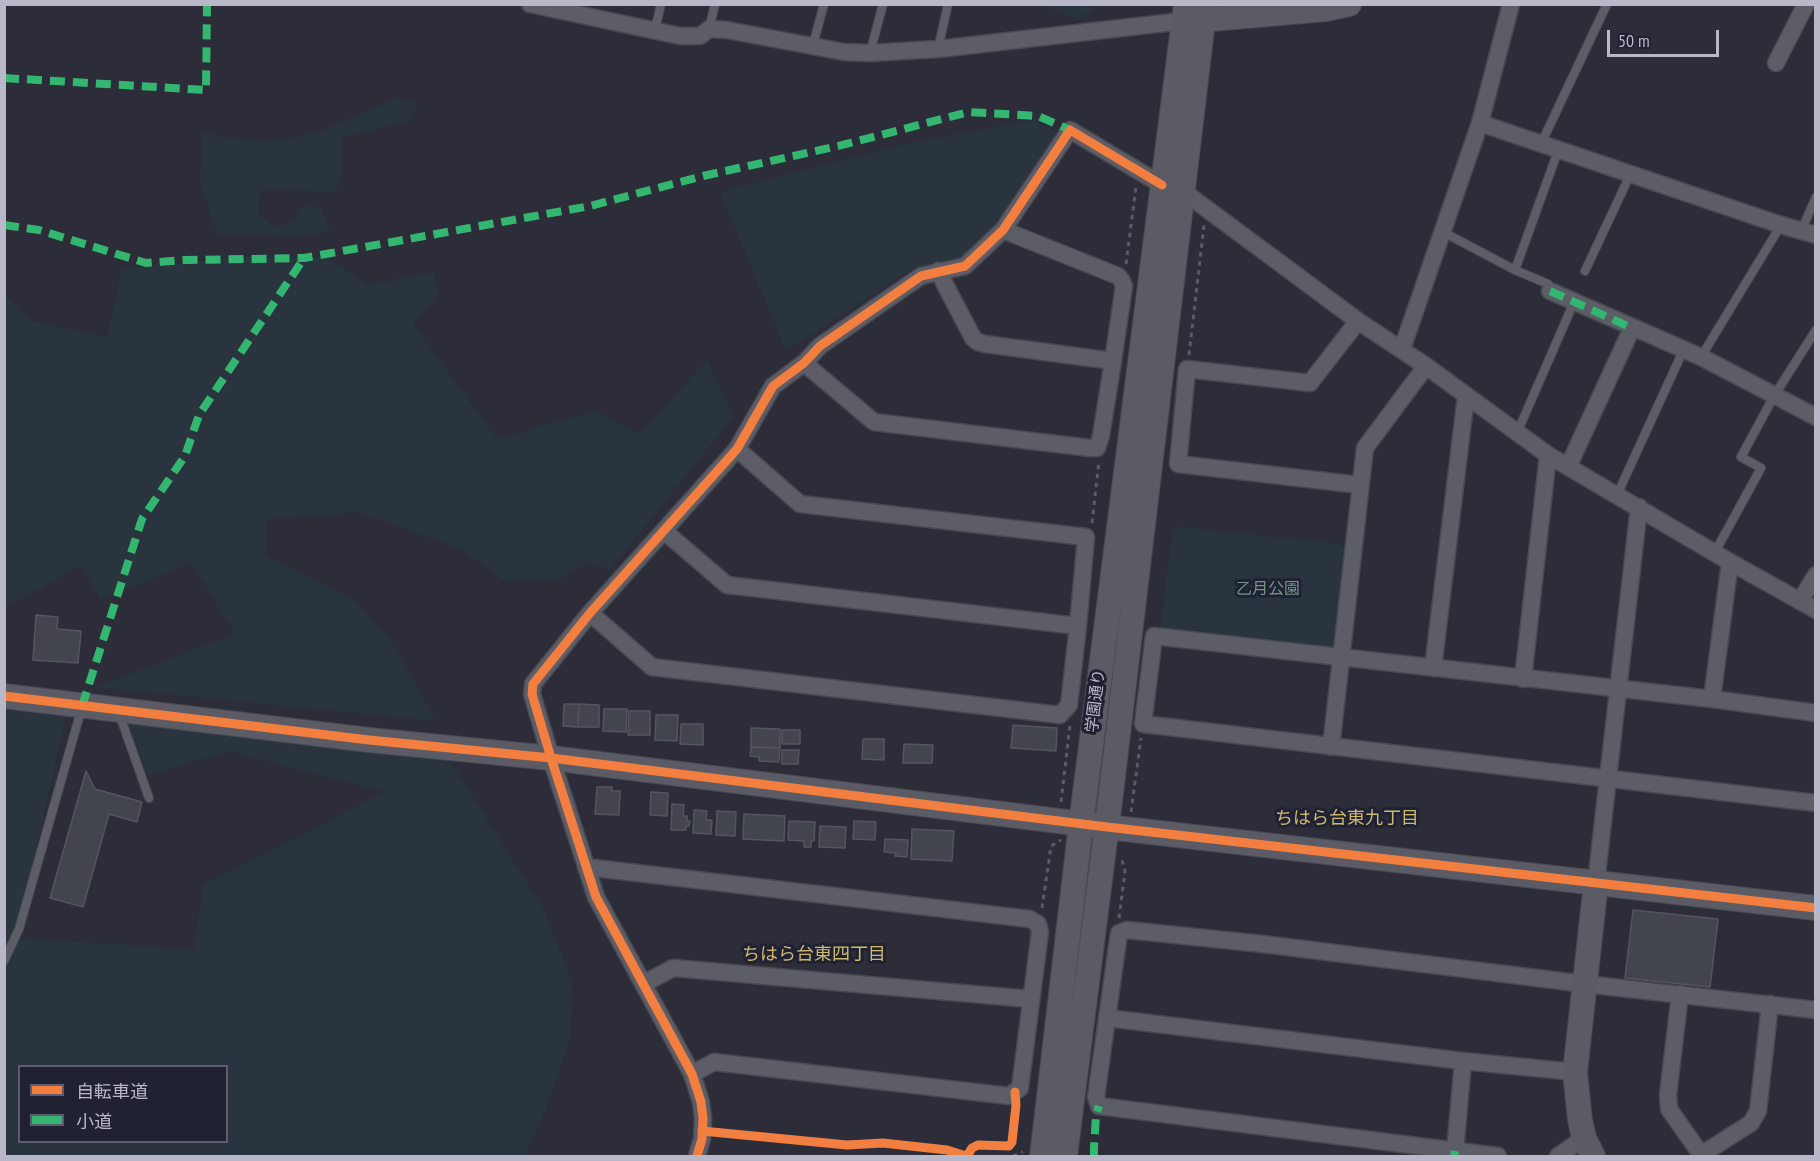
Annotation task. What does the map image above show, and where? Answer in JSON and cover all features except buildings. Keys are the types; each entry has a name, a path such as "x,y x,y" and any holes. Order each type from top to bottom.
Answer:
{"street":[{"path":"530,4 680,36 700,36 709,29 727,30 844,52 870,54 938,48 1194,13 1326,9 1348,4"},
{"path":"1402,349 1480,123 1511,4"},
{"path":"1776,63 1806,4"},
{"path":"1173,188 1194,13"},
{"path":"1480,123 1808,233"},
{"path":"697,1156 702,1139 703,1118 701,1102 692,1074 596,897 532,694 533,684 590,614 736,449 772,386 804,363 820,346 921,276 965,266 1003,230 1070,130 1206,209 1358,321 1402,349 1548,455 1815,610"},
{"name":"学園通り","path":"1033,1154 1067,828 1154,245 1173,188"},
{"name":"学園通り","path":"1065,1156 1119,836 1175,259 1173,188"},
{"path":"804,363 874,422 1097,447 1101,436 1113,361 1124,286 1122,281 1118,276 1003,230"},
{"path":"938,271 973,338 978,342 1113,361"},
{"path":"1549,287 1574,302 1701,357 1815,417"},
{"path":"1358,321 1310,383 1187,369 1178,464 1360,485"},
{"path":"1568,467 1632,328"},
{"path":"1331,747 1365,448 1426,366"},
{"path":"1433,668 1466,396"},
{"path":"590,614 652,667 1060,715 1065,709 1068,705 1078,626 1086,537 800,504 736,449"},
{"path":"1523,679 1548,455"},
{"path":"1558,1156 1589,1147 1578,1111 1575,1072 1639,507"},
{"path":"664,531 727,585 1078,626"},
{"path":"1712,699 1730,562"},
{"path":"1800,601 1815,575"},
{"path":"1815,713 1712,699 1154,636 1143,724 1815,803"},
{"path":"4,696 369,740 551,758 1119,836 1596,883 1815,908"},
{"path":"586,867 1030,919 1038,924 1040,932 1020,1088 1009,1096 714,1062 692,1074"},
{"path":"1498,1156 1099,1106 1096,1097 1119,933 1127,930 1263,944 1815,1010"},
{"path":"643,984 673,968 1030,999"},
{"path":"1680,994 1668,1095 1669,1109 1702,1156 1751,1123 1758,1111 1770,1004"},
{"path":"1107,1018 1463,1061 1575,1072"},
{"path":"1455,1151 1463,1061"}],"lane":[{"path":"655,30 661,4"},
{"path":"709,29 715,4"},
{"path":"813,45 824,4"},
{"path":"870,54 883,4"},
{"path":"938,48 948,4"},
{"path":"1541,145 1607,4"},
{"path":"1515,270 1558,151"},
{"path":"1585,271 1630,175"},
{"path":"1808,233 1815,197"},
{"path":"1701,357 1780,225"},
{"path":"1443,232 1549,287"},
{"path":"1517,433 1574,302"},
{"path":"1715,552 1761,468 1741,457 1774,396 1815,332"},
{"path":"1617,495 1683,351"},
{"path":"4,961 19,929 82,706"},
{"path":"118,710 149,798"}],"path":[{"path":"1122,281 1138,170"},
{"path":"1187,369 1206,209"},
{"path":"1086,537 1091,531 1099,457 1097,447"},
{"path":"1038,924 1041,918 1052,846 1067,828 1070,727 1065,709"},
{"path":"1123,931 1119,921 1125,871 1119,836 1143,724"},
{"path":"1013,1156 1033,1154"}],"green space":[{"path":"1052,5 1090,5 1093,10 1078,19 1051,9"},
{"path":"396,98 418,102 411,121 343,137 341,181 334,192 262,189 257,214 275,227 295,221 301,206 320,207 331,232 292,237 256,233 217,235 200,182 203,133 264,143 316,133"},
{"path":"1034,120 1060,134 1001,223 961,258 915,267 786,351 720,192 912,142"},
{"path":"259,256 326,257 369,285 434,272 438,295 413,324 497,439 596,411 640,434 707,360 734,416 610,570 589,564 560,579 505,581 461,549 359,512 267,519 267,556 353,599 390,638 436,721 95,687 235,634 192,563 100,599 81,565 5,609 5,295 29,320 107,338 122,268"},
{"name":"乙月公園","path":"1173,526 1339,544 1344,549 1334,645 1326,649 1160,630"},
{"path":"5,706 67,713 15,938 194,949 203,885 385,792 229,751 148,775 127,720 439,749 458,773 544,910 573,983 570,1040 538,1129 524,1156 5,1156"}],"marked path":[{"path":"4,78 206,90 207,4"},
{"path":"4,225 39,230 146,263 304,258 590,206 703,176 838,146 969,112 1038,116 1070,130"},
{"path":"82,706 142,519 185,456 199,415 304,258"},
{"path":"1550,291 1632,328"},
{"path":"1096,1156 1094,1148 1096,1115 1099,1106"},
{"path":"1454,1156 1455,1151"}],"cycle path":[{"path":"697,1156 702,1139 703,1118 701,1102 692,1074 596,897 532,694 533,684 590,613 737,449 773,386 804,363 820,346 921,276 965,266 1003,230 1070,130 1162,185"},
{"path":"4,696 369,740 551,758 1107,827 1816,908"},
{"path":"967,1156 972,1148 978,1145 1009,1146 1012,1142 1015,1092"},
{"path":"702,1131 847,1145 883,1143 947,1150 966,1156"}],"district":[{"name":"ちはら台東九丁目","path":"1347,819"},
{"name":"ちはら台東四丁目","path":"814,955"}]}
